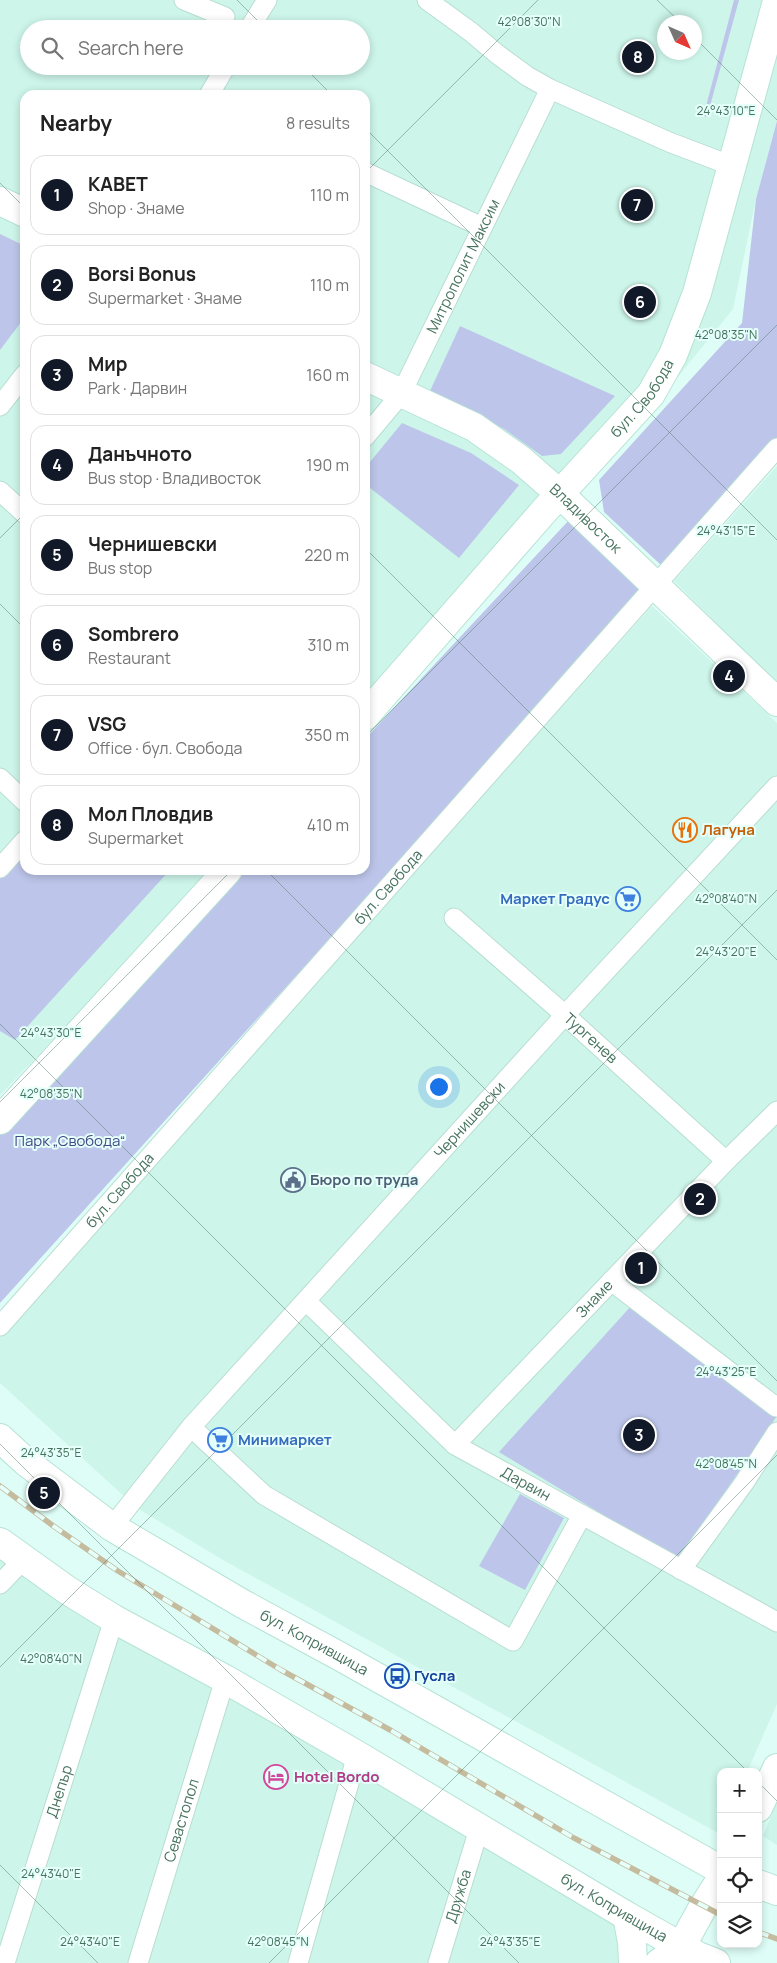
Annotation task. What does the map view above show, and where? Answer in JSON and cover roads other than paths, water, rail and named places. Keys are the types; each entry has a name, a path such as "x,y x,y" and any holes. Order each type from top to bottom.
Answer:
{"main road":[{"name":"бул. Свобода","path":"370,710 560,494 651,394 674,355 698,293 777,1"},
{"path":"0,202 20,211"},
{"name":"Владивосток","path":"370,378 474,427 521,460 656,584 714,643 777,702"},
{"path":"0,1120 223,875"},
{"name":"бул. Копривщица","path":"0,1438 26,1462 112,1527 243,1604 717,1868"},
{"name":"бул. Копривщица","path":"0,1542 66,1590 114,1619 225,1679 357,1755 626,1916 681,1955 716,1963"},
{"path":"762,1800 777,1768"},
{"path":"659,1963 681,1955 703,1907 717,1885"},
{"path":"762,1885 777,1891"},
{"path":"626,1916 632,1942 633,1963"}],"street":[{"path":"184,0 225,17"},
{"path":"255,20 267,0"},
{"path":"427,0 527,76 550,89 668,142 732,166"},
{"path":"212,90 221,75"},
{"name":"Митрополит Максим","path":"370,431 401,394 550,89"},
{"path":"370,174 482,227"},
{"path":"0,406 20,380"},
{"name":"бул. Свобода","path":"0,1326 777,448"},
{"path":"0,491 20,509"},
{"path":"0,778 20,797"},
{"name":"Чернишевски","path":"112,1527 191,1427 565,1015 777,786"},
{"path":"0,868 20,846"},
{"name":"Тургенев","path":"454,918 565,1015 726,1161"},
{"name":"Знаме","path":"454,1445 611,1280 777,1110"},
{"path":"611,1280 776,1407 777,1405"},
{"name":"Дарвин","path":"306,1301 454,1445 777,1622"},
{"path":"191,1427 264,1495 514,1641 582,1515"},
{"path":"681,1570 744,1483 777,1432"},
{"path":"0,1584 23,1560"},
{"name":"Днепър","path":"5,1963 114,1619"},
{"name":"Севастопол","path":"138,1963 225,1679"},
{"path":"298,1963 357,1755"},
{"name":"Дружба","path":"438,1963 479,1828"}],"railway":[{"path":"0,1486 118,1571 281,1670 392,1731 574,1838 717,1913"},
{"path":"762,1933 777,1939"}],"place":[{"name":"Мол Пловдив","path":"638,57"},
{"name":"VSG","path":"637,205"},
{"name":"Sombrero","path":"640,302"},
{"name":"Данъчното","path":"729,676"},
{"name":"Лагуна","path":"685,830"},
{"name":"Маркет Градус","path":"628,899"},
{"name":"Бюро по труда","path":"293,1180"},
{"name":"Borsi Bonus","path":"700,1199"},
{"name":"KABET","path":"641,1268"},
{"name":"Мир","path":"639,1435"},
{"name":"Минимаркет","path":"220,1440"},
{"name":"Чернишевски","path":"44,1493"},
{"name":"Гусла","path":"397,1676"},
{"name":"Hotel Bordo","path":"276,1777"}],"park label":[{"name":"Парк „Свобода“","path":"70,1141"}]}
